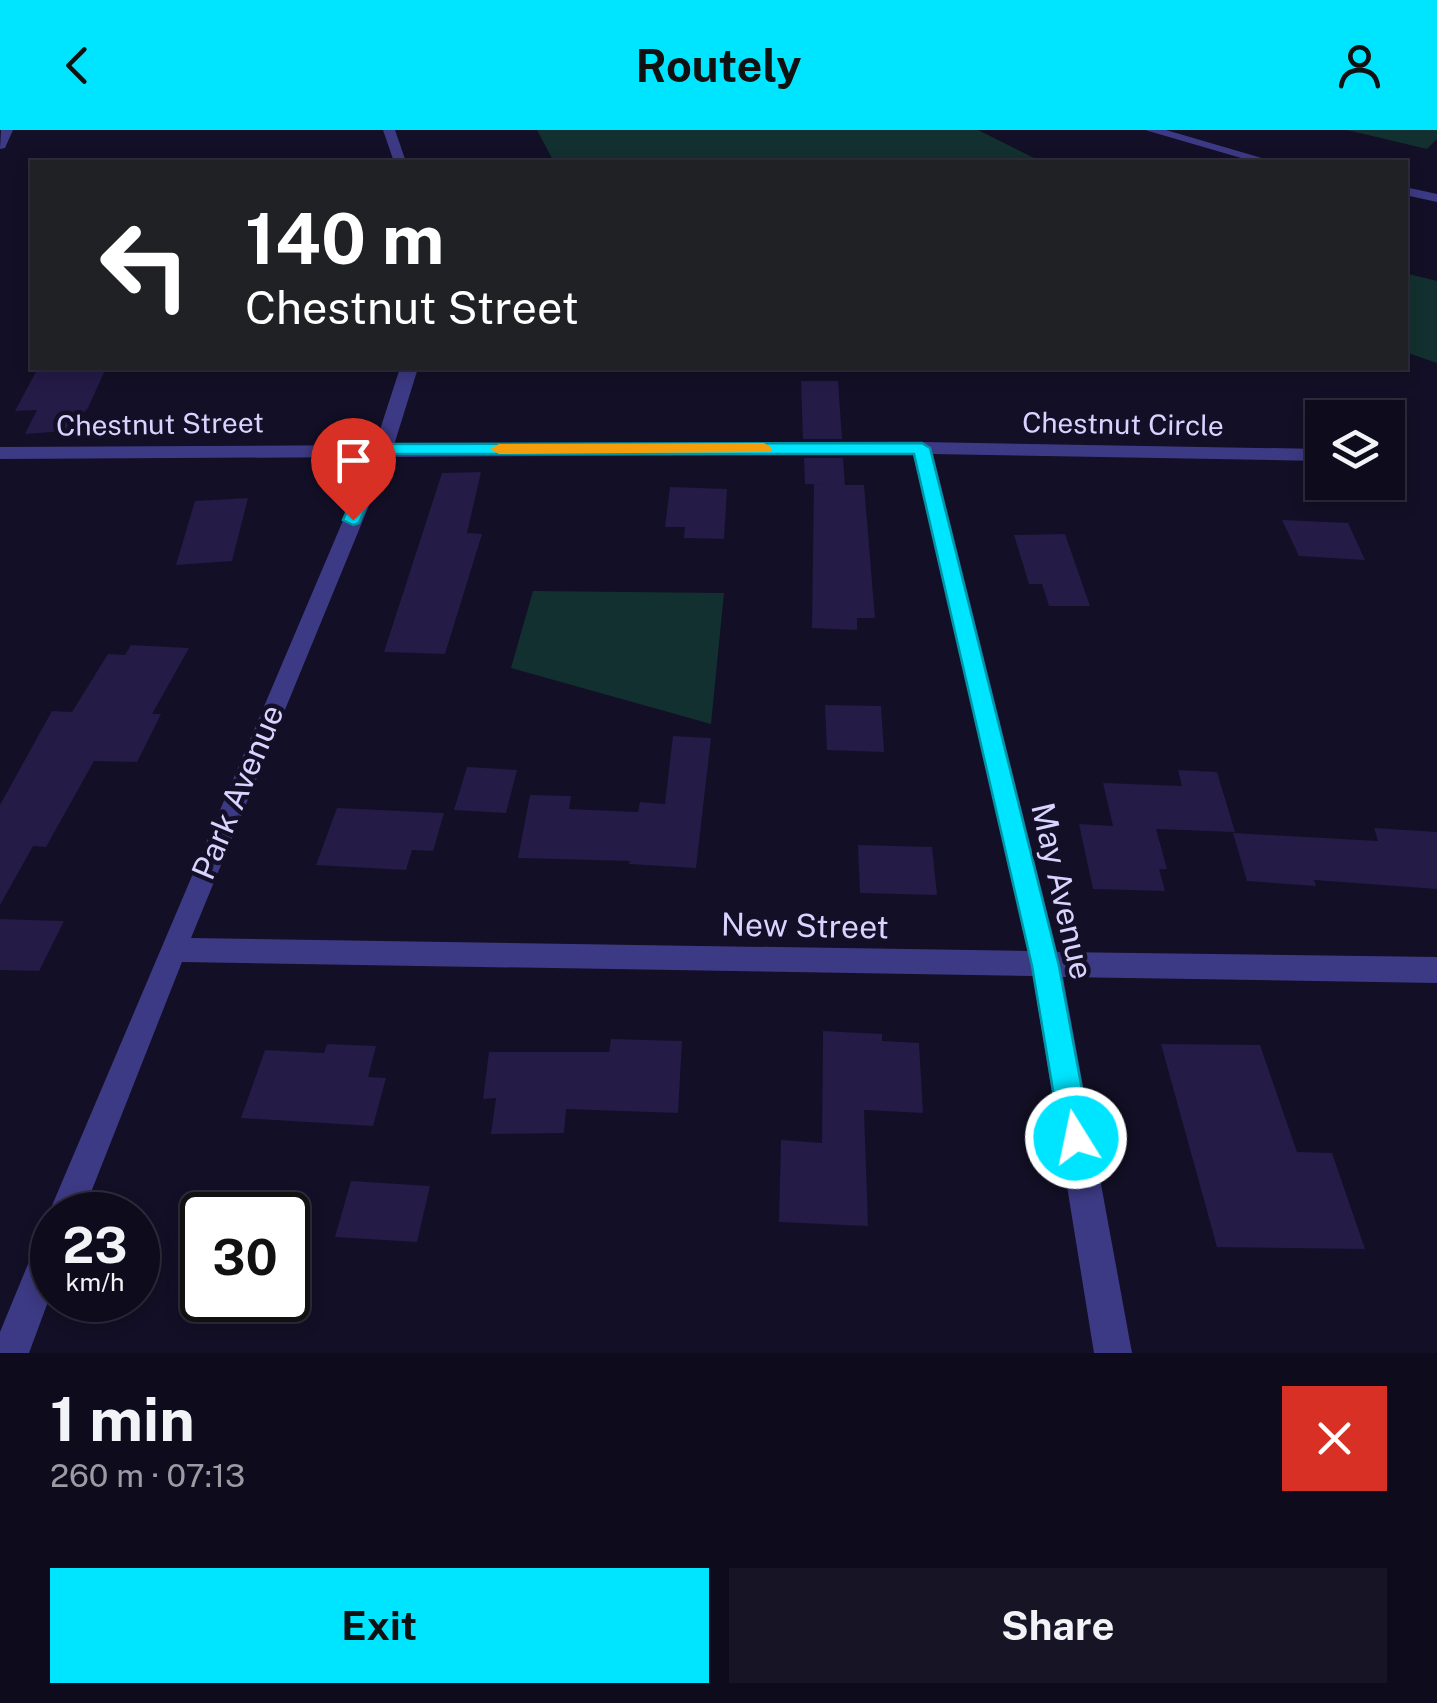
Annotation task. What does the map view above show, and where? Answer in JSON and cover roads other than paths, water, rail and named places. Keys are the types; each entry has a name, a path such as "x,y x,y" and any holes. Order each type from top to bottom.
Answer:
{"street":[{"path":"0,146 6,130"},
{"path":"389,130 399,160"},
{"path":"1151,130 1261,160"},
{"path":"1408,192 1437,198"},
{"name":"Park Avenue","path":"74,1192 382,449 408,370"},
{"name":"Chestnut Street","path":"0,453 922,448"},
{"name":"Chestnut Circle","path":"922,448 1305,455"},
{"name":"May Avenue","path":"922,448 1046,966 1114,1353"},
{"name":"New Street","path":"172,950 1437,970"},
{"path":"10,1353 30,1302"}]}
